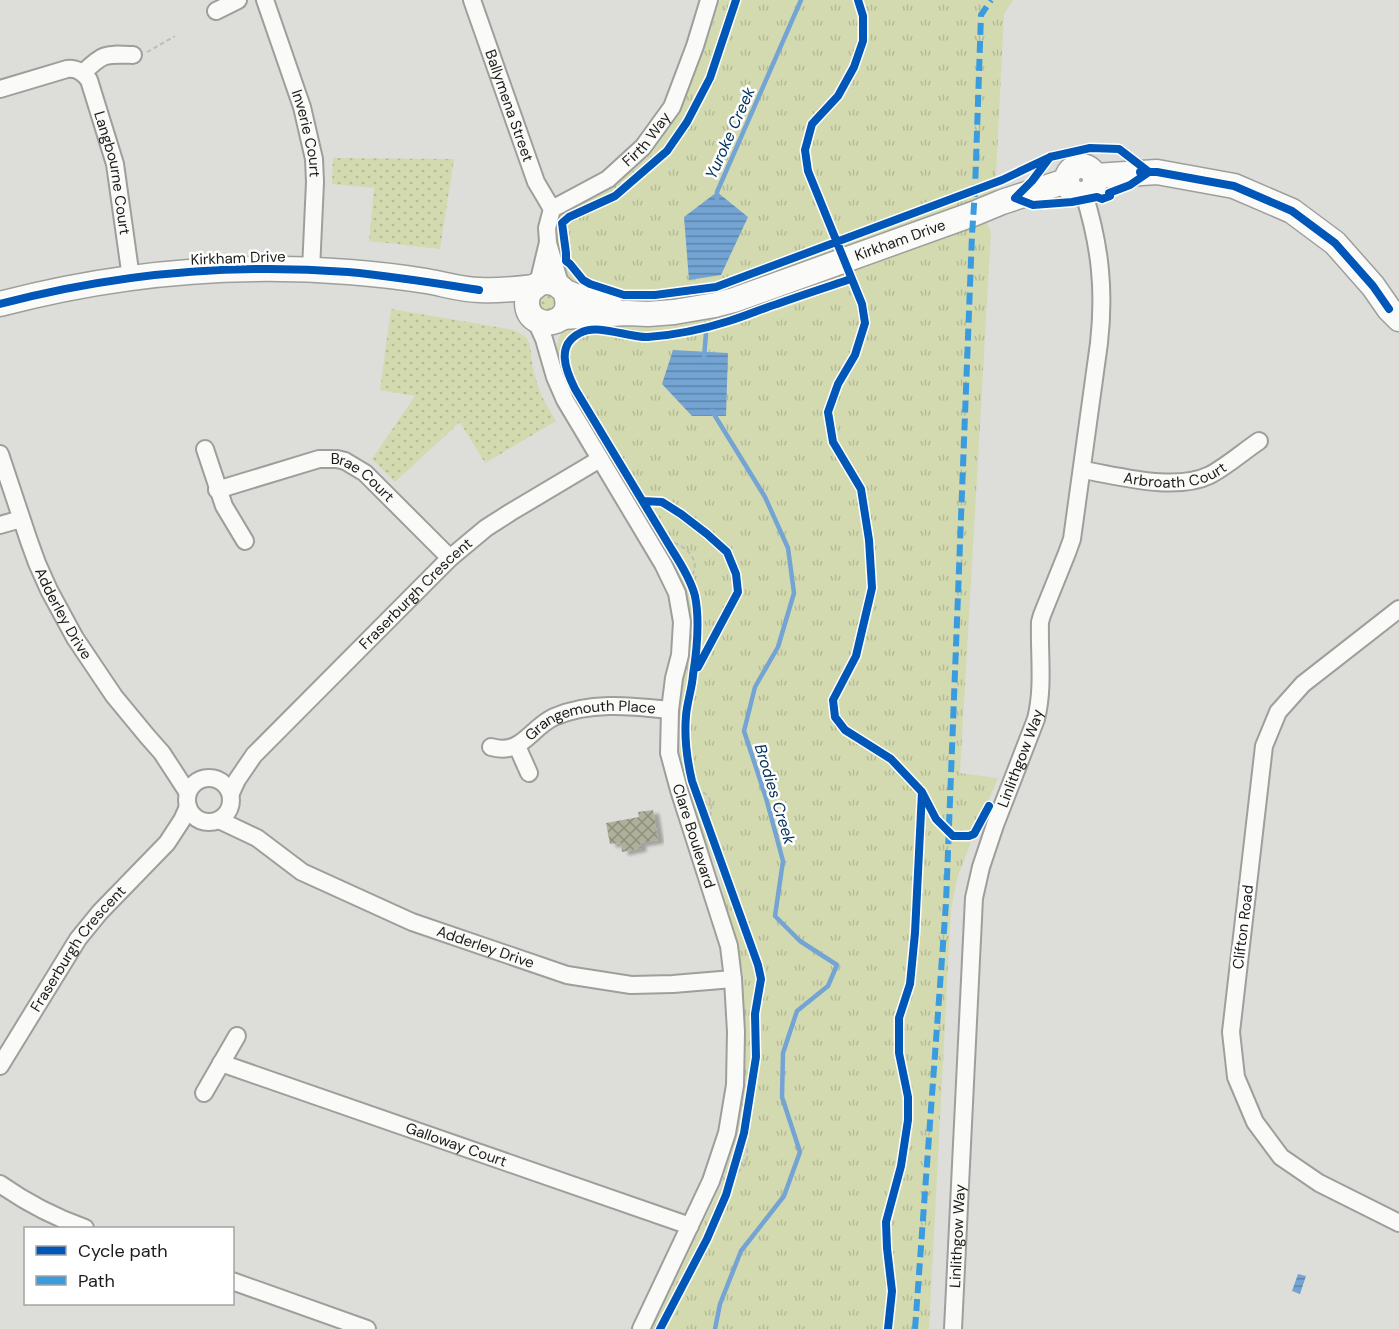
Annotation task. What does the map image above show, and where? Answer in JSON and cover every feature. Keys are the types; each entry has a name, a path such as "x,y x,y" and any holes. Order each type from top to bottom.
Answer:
{"street":[{"path":"216,11 238,0"},
{"name":"Inverie Court","path":"265,0 302,107 314,159 311,270"},
{"name":"Ballymena Street","path":"472,0 536,182 552,209"},
{"name":"Firth Way","path":"552,209 608,179 643,147 672,107 695,46 709,0"},
{"path":"0,88 67,69 83,73 102,57 114,54 133,55"},
{"name":"Langbourne Court","path":"83,73 92,85 115,164 131,278"},
{"name":"Kirkham Drive","path":"561,318 674,312 734,300 1002,202 1149,172 1234,186 1292,211 1335,243 1399,319"},
{"name":"Linlithgow Way","path":"952,1329 975,891 995,825 1036,719 1041,693 1040,622 1072,539 1100,335 1102,296 1100,257 1082,184"},
{"path":"550,288 548,228 552,209"},
{"path":"548,242 550,288"},
{"name":"Kirkham Drive","path":"0,304 68,288 131,278 204,271 273,269 349,272 479,290 550,288 627,313"},
{"path":"550,288 568,298 568,305 561,318 554,322 541,322 533,317 528,309 528,297 550,288"},
{"name":"Kirkham Drive","path":"479,290 533,317"},
{"name":"Clare Boulevard","path":"533,317 550,358 559,389 663,564 680,605 682,633 680,656 669,710 669,753 729,946 734,979 735,1085 727,1133 711,1181 641,1329"},
{"name":"Clare Boulevard","path":"550,358 561,318"},
{"name":"Arbroath Court","path":"1083,470 1157,482 1194,481 1211,474 1259,441"},
{"path":"205,448 217,490 229,516 245,541"},
{"name":"Adderley Drive","path":"0,454 33,552 75,639 114,696 162,753 188,800"},
{"name":"Brae Court","path":"217,490 319,459 345,461 365,473 450,558"},
{"name":"Fraserburgh Crescent","path":"231,799 237,780 254,755 450,558 486,528 600,459"},
{"path":"0,525 21,519"},
{"name":"Clifton Road","path":"1399,609 1303,684 1278,712 1264,746 1231,1032 1236,1077 1255,1122 1281,1157 1319,1183 1399,1223"},
{"name":"Grangemouth Place","path":"491,747 507,749 517,746 542,724 576,710 619,705 669,710"},
{"name":"Grangemouth Place","path":"517,746 529,773"},
{"name":"Adderley Drive","path":"162,753 208,779"},
{"name":"Fraserburgh Crescent","path":"208,779 254,755"},
{"path":"208,779 222,782 228,787 231,799 225,816 210,821 191,813 188,800 195,782 208,779"},
{"name":"Adderley Drive","path":"231,799 257,838"},
{"name":"Fraserburgh Crescent","path":"0,1066 78,939 100,912 167,843 182,820 188,800"},
{"name":"Fraserburgh Crescent","path":"167,843 210,821"},
{"name":"Adderley Drive","path":"210,821 257,838 302,872 412,922 567,975 631,985 734,979"},
{"path":"204,1093 237,1036"},
{"name":"Galloway Court","path":"221,1063 690,1226"},
{"path":"0,1184 27,1203 83,1227"},
{"path":"234,1282 367,1329"}],"path":[{"path":"133,55 152,50 175,36"},
{"path":"661,531 672,550"},
{"path":"667,541 681,545 694,563 690,584"},
{"path":"684,571 690,584"},
{"path":"692,781 699,799"},
{"path":"696,790 701,791 711,802 712,812 708,825"},
{"path":"702,808 711,834"},
{"path":"740,1148 744,1135"},
{"path":"732,1177 741,1170 748,1157 744,1135"},
{"path":"729,1186 737,1159"},
{"path":"663,1327 669,1312"}],"green space":[{"path":"720,0 1013,0 1004,14 995,196 709,300 644,305 600,300 567,280 559,268 555,232 555,222 560,212 629,171 671,125 711,30"},
{"path":"333,158 454,159 440,249 369,241 374,188 332,184"},
{"path":"984,218 991,232 960,773 998,778 957,879 951,910 929,1329 652,1329 720,1188 730,1155 744,1087 743,974 718,871 692,810 678,757 675,717 688,633 564,386 557,352 559,337 570,322 645,322"},
{"path":"550,293 557,299 554,311 544,311 540,298"},
{"path":"391,309 514,330 526,337 530,345 533,370 541,395 556,421 485,463 460,422 395,482 372,459 415,396 380,390"}],"water":[{"path":"717,192 748,217 721,275 689,280 684,217"},
{"path":"673,350 728,353 726,416 692,416 662,384"},
{"path":"1298,1274 1306,1276 1300,1294 1292,1291"}],"building":[{"path":"653,810 658,840 640,843 641,848 622,852 621,843 610,844 606,823 639,817 638,812"}],"waterway":[{"name":"Yuroke Creek","path":"717,199 717,192 801,0"},
{"name":"Brodies Creek","path":"704,358 706,333"},
{"name":"Brodies Creek","path":"712,411 765,497 788,548 794,593 778,647 755,687 744,731 766,798 783,861 775,916 800,941 837,965 828,986 797,1011 783,1053 782,1097 800,1152 784,1196 741,1251 720,1304 715,1329"}],"marked path":[{"path":"915,1329 946,903 981,15 991,0"}],"cycle path":[{"path":"736,0 710,78 687,122 667,151 615,196 569,217 562,223 566,261 583,280 590,284 624,295 655,295 716,287 1002,180 1050,157 1090,148 1119,149 1149,172 1130,185 1109,193 1110,196 1102,199 1097,197 1072,202 1033,205 1015,198 1032,181 1050,157"},
{"path":"858,0 863,16 863,41 854,67 838,96 812,124 805,150 808,171 862,304 865,323 855,355 838,384 828,412 833,442 861,489 869,540 872,588 856,656 833,700 835,717 845,730 891,759 922,792 915,933 910,984 899,1018 899,1053 908,1097 908,1120 901,1166 886,1222 892,1291 888,1329"},
{"path":"1140,172 1157,172 1234,186 1292,211 1335,243 1373,286 1389,309"},
{"path":"0,304 129,278 216,270 348,272 479,290"},
{"path":"660,1329 707,1239 726,1195 744,1133 756,1057 755,1014 761,979 692,781 689,765 686,716 696,656 697,606 695,596 682,566 575,389 568,374 565,351 572,338 587,330 604,330 640,337 669,335 710,327 851,279"},
{"path":"643,501 662,502 707,534 727,552 736,574 738,592 698,667"},
{"path":"922,792 936,819 953,836 974,834 989,806"}]}
